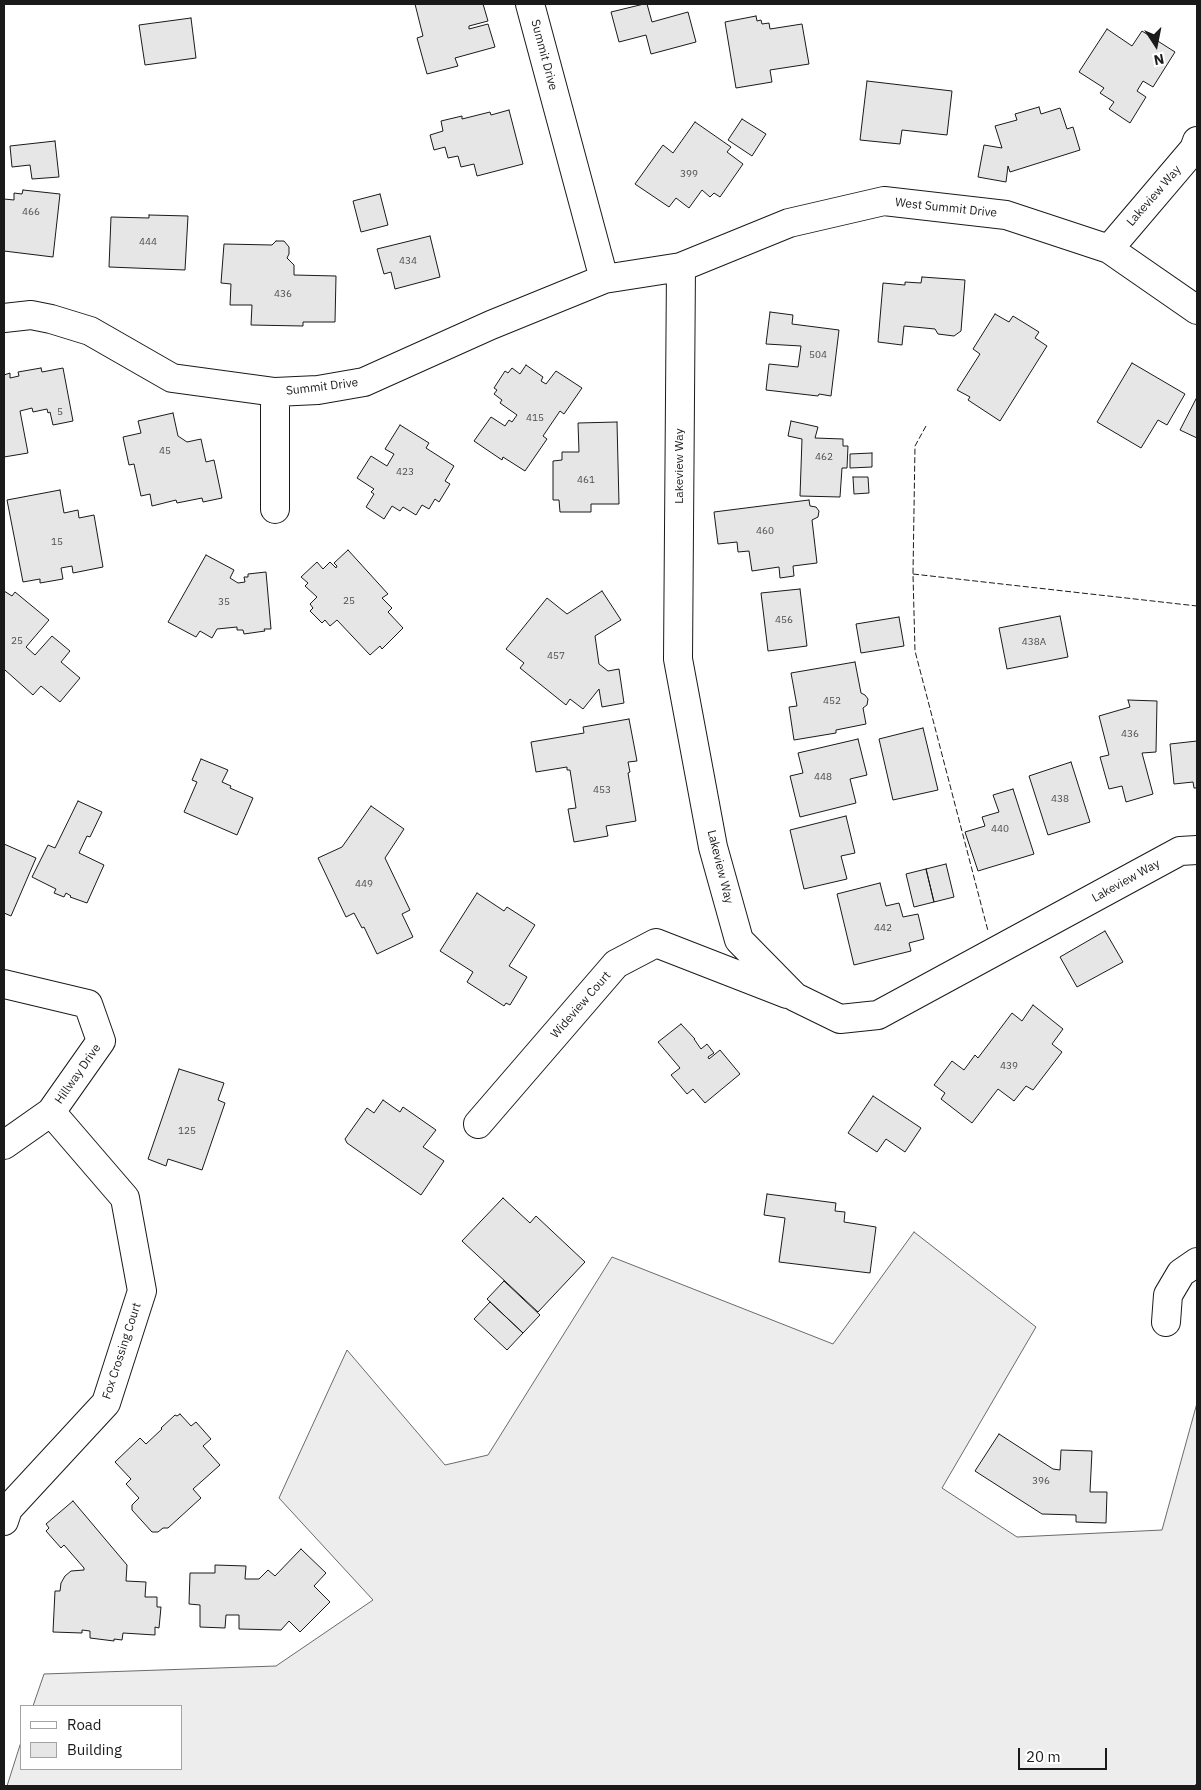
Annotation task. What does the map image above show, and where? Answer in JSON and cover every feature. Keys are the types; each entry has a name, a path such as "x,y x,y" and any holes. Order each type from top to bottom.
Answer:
{"street":[{"name":"Summit Drive","path":"530,4 604,279"},
{"name":"Lakeview Way","path":"1109,249 1194,149 1197,141"},
{"name":"West Summit Drive","path":"681,267 789,223 884,201 1006,215 1109,249 1197,310"},
{"name":"Summit Drive","path":"4,318 31,315 90,331 172,378 275,392 318,390 364,382 491,325 604,279 681,267"},
{"name":"Lakeview Way","path":"681,267 678,659 714,847 739,940 795,997 840,1019 878,1015 1180,851 1197,850"},
{"path":"275,392 276,508"},
{"name":"Wideview Court","path":"478,1124 616,964 656,943 795,997"},
{"name":"Hillway Drive","path":"4,984 88,1004 101,1041 51,1112"},
{"path":"4,1145 51,1112"},
{"name":"Fox Crossing Court","path":"4,1521 8,1509 106,1403 142,1291 125,1198 51,1112"},
{"path":"1166,1322 1168,1295 1181,1273 1197,1262"}],"shaded area":[{"path":"914,1232 1036,1327 942,1488 1017,1537 1162,1530 1197,1403 1197,1783 1194,1786 7,1786 20,1745 20,1770 182,1770 182,1705 33,1705 44,1674 276,1666 373,1600 279,1498 347,1350 445,1465 488,1455 612,1257 833,1344"}],"building":[{"path":"415,4 483,4 488,21 469,26 469,29 488,24 495,47 455,58 458,66 427,74 417,38 423,36"},
{"path":"647,4 652,22 688,12 696,42 651,54 646,35 619,42 611,12"},
{"path":"756,16 757,21 761,20 762,24 769,23 770,29 802,24 809,64 770,70 772,82 736,88 725,22"},
{"path":"191,18 196,58 145,65 139,25"},
{"path":"1107,29 1132,46 1142,31 1175,52 1153,87 1143,81 1137,91 1146,97 1130,123 1109,109 1114,102 1100,93 1104,88 1079,72"},
{"path":"867,81 952,91 947,135 902,130 900,144 860,140"},
{"path":"1039,107 1041,114 1060,108 1067,129 1073,127 1080,150 1010,172 1008,166 1006,182 978,177 984,145 1002,148 995,126 1017,120 1015,114"},
{"path":"509,110 523,164 477,176 474,164 461,167 458,156 448,158 445,147 434,150 430,135 443,131 441,121 462,116 462,119 490,112 491,115"},
{"path":"742,119 766,134 752,156 728,140"},
{"path":"695,122 731,147 727,152 743,164 720,197 714,193 710,197 702,190 689,208 676,198 669,207 635,184 663,145 673,153"},
{"path":"55,141 59,177 32,179 30,165 12,167 10,146"},
{"path":"23,190 60,194 53,257 4,251 4,199 14,200 14,193 22,194"},
{"path":"380,194 388,225 361,232 353,201"},
{"path":"149,215 188,216 185,270 109,267 111,217 149,218"},
{"path":"430,236 440,277 395,289 391,272 384,274 377,249"},
{"path":"276,241 284,241 289,247 287,258 294,265 294,275 336,276 335,322 303,322 303,326 251,325 252,305 230,305 231,284 221,283 224,244 272,245"},
{"path":"922,277 965,280 961,331 954,336 938,334 935,329 904,326 902,345 878,342 883,283 905,285 905,282 921,283"},
{"path":"770,312 793,315 792,324 839,330 831,396 766,390 769,364 798,367 801,346 766,344"},
{"path":"995,314 1009,322 1013,316 1039,332 1035,338 1047,346 1000,421 968,400 970,397 957,390 980,354 973,349"},
{"path":"1132,363 1185,394 1167,425 1158,420 1141,448 1097,422"},
{"path":"526,365 543,377 541,381 546,384 556,371 582,388 564,414 560,411 543,436 547,439 525,471 503,457 502,460 474,441 491,417 505,426 509,420 512,422 517,415 500,403 502,400 494,394 497,390 494,388 505,371 508,373 512,368 520,374"},
{"path":"41,368 42,372 63,368 73,421 53,425 50,412 48,413 47,409 33,412 32,408 20,411 28,453 4,457 4,375 10,373 10,378 19,376 18,372"},
{"path":"1197,397 1197,438 1180,430"},
{"path":"173,413 178,436 187,442 201,439 206,462 214,460 222,498 203,502 202,498 177,503 176,500 152,506 150,494 141,496 134,464 129,465 123,437 141,433 138,421"},
{"path":"791,421 818,427 815,438 843,439 843,446 848,446 847,468 842,468 840,497 800,496 802,439 788,436"},
{"path":"617,422 619,504 591,504 591,512 560,512 559,500 553,500 553,461 562,460 562,452 579,452 578,423"},
{"path":"400,425 429,443 426,448 454,466 445,481 450,484 439,502 435,499 429,509 422,505 416,515 403,507 400,511 392,506 384,519 366,507 374,494 371,492 374,489 357,478 371,456 387,466 394,454 385,449"},
{"path":"872,453 872,467 850,468 850,454"},
{"path":"853,477 868,477 869,493 854,494"},
{"path":"60,490 64,513 78,510 79,518 94,515 103,567 73,573 72,566 61,568 63,579 40,583 40,579 23,582 7,500"},
{"path":"809,500 810,506 816,507 819,511 818,517 812,520 817,563 793,566 794,576 780,578 779,567 752,571 749,551 738,552 737,542 718,544 714,512"},
{"path":"348,550 388,594 382,598 392,608 388,612 403,628 382,649 380,646 370,655 337,620 330,626 325,620 322,623 310,611 313,608 310,604 317,597 305,586 308,583 301,577 317,562 323,569 330,562 336,568 337,566 334,563"},
{"path":"206,555 234,570 230,578 238,583 245,582 244,577 248,577 248,574 266,572 271,629 244,634 243,630 237,630 237,627 217,629 212,638 200,631 196,637 168,622"},
{"path":"800,589 807,646 768,651 761,593"},
{"path":"4,591 12,596 15,592 49,620 26,647 35,655 52,636 70,651 61,662 80,678 60,702 41,686 33,695 5,670 4,672"},
{"path":"602,591 621,620 595,636 599,664 608,671 619,669 624,703 602,707 599,689 583,709 570,699 566,705 520,668 524,663 506,649 547,598 567,614"},
{"path":"1060,616 1068,657 1007,669 999,628"},
{"path":"899,617 904,646 861,653 856,624"},
{"path":"855,662 861,693 868,699 867,705 863,708 866,724 836,730 836,733 794,740 789,707 797,706 791,673"},
{"path":"1128,700 1157,701 1156,752 1142,753 1153,794 1126,802 1122,786 1109,789 1100,757 1109,755 1099,716 1130,707"},
{"path":"629,719 637,761 628,762 636,821 606,826 608,836 574,842 568,809 576,808 570,770 567,770 567,767 536,772 531,742 584,733 583,727"},
{"path":"923,728 938,790 893,800 879,739"},
{"path":"858,739 867,775 850,779 856,803 800,817 790,776 803,773 798,753"},
{"path":"1197,741 1197,788 1194,788 1193,782 1174,784 1170,744"},
{"path":"201,759 228,770 222,782 231,786 230,788 253,798 237,835 184,812 197,782 192,780"},
{"path":"1071,762 1090,822 1048,835 1029,776"},
{"path":"1013,789 1034,854 978,871 965,832 985,826 982,817 999,812 993,795"},
{"path":"78,801 102,812 90,837 87,836 79,853 104,865 87,903 70,897 66,893 64,897 54,893 56,889 32,877 48,845 55,848"},
{"path":"371,806 404,829 385,858 410,910 402,914 413,937 377,954 364,927 362,928 354,913 346,917 318,858 342,847"},
{"path":"846,816 855,853 841,856 847,879 804,889 790,830"},
{"path":"4,844 36,858 11,916 4,913"},
{"path":"946,864 954,897 934,902 926,869"},
{"path":"926,869 934,902 914,907 906,874"},
{"path":"880,883 886,906 899,903 903,917 918,914 924,939 909,943 911,951 854,965 837,894"},
{"path":"477,893 504,911 507,907 535,925 509,966 527,977 510,1005 506,1003 504,1006 467,982 473,972 440,951"},
{"path":"1105,931 1123,962 1077,987 1060,957"},
{"path":"1033,1005 1063,1029 1052,1044 1062,1052 1033,1090 1026,1086 1014,1101 998,1089 972,1123 941,1099 945,1093 934,1085 952,1061 964,1070 975,1055 978,1058 1012,1013 1022,1021"},
{"path":"681,1024 695,1039 701,1049 707,1044 714,1053 708,1057 709,1059 720,1050 740,1074 705,1103 693,1089 687,1094 671,1075 680,1068 658,1042"},
{"path":"179,1069 224,1083 218,1100 225,1103 202,1170 168,1159 166,1166 148,1159"},
{"path":"873,1096 921,1128 905,1152 886,1139 877,1152 848,1133"},
{"path":"383,1100 400,1112 403,1107 436,1130 423,1147 444,1161 421,1195 347,1143 345,1139 367,1108 374,1113"},
{"path":"767,1194 836,1203 835,1211 845,1212 844,1222 876,1227 870,1273 779,1262 785,1218 764,1215"},
{"path":"503,1198 530,1223 536,1216 585,1262 538,1312 462,1241"},
{"path":"504,1281 540,1315 523,1333 487,1299"},
{"path":"490,1302 523,1333 507,1350 474,1319"},
{"path":"180,1414 191,1426 196,1422 211,1439 203,1446 220,1465 193,1489 201,1498 168,1528 152,1532 132,1510 132,1505 139,1498 126,1484 131,1479 115,1462 140,1438 146,1444 175,1415"},
{"path":"999,1434 1053,1469 1060,1470 1061,1450 1092,1451 1090,1492 1107,1492 1106,1523 1076,1522 1076,1515 1042,1514 975,1471"},
{"path":"73,1501 127,1565 126,1581 146,1582 145,1597 157,1597 157,1607 161,1607 159,1628 155,1627 155,1635 123,1633 122,1640 114,1639 114,1641 90,1638 90,1631 82,1630 82,1633 53,1632 55,1591 60,1591 61,1583 71,1571 84,1570 84,1568 64,1545 61,1548 46,1531 49,1528 46,1524"},
{"path":"301,1549 326,1573 314,1586 330,1602 300,1632 289,1621 281,1630 239,1629 239,1615 226,1615 225,1628 200,1627 200,1605 189,1604 190,1573 215,1573 215,1565 246,1566 245,1579 259,1579 268,1570 275,1576"}],"fence":[{"path":"926,426 915,446 913,574 915,651 988,931"},
{"path":"913,574 1197,606"}]}
